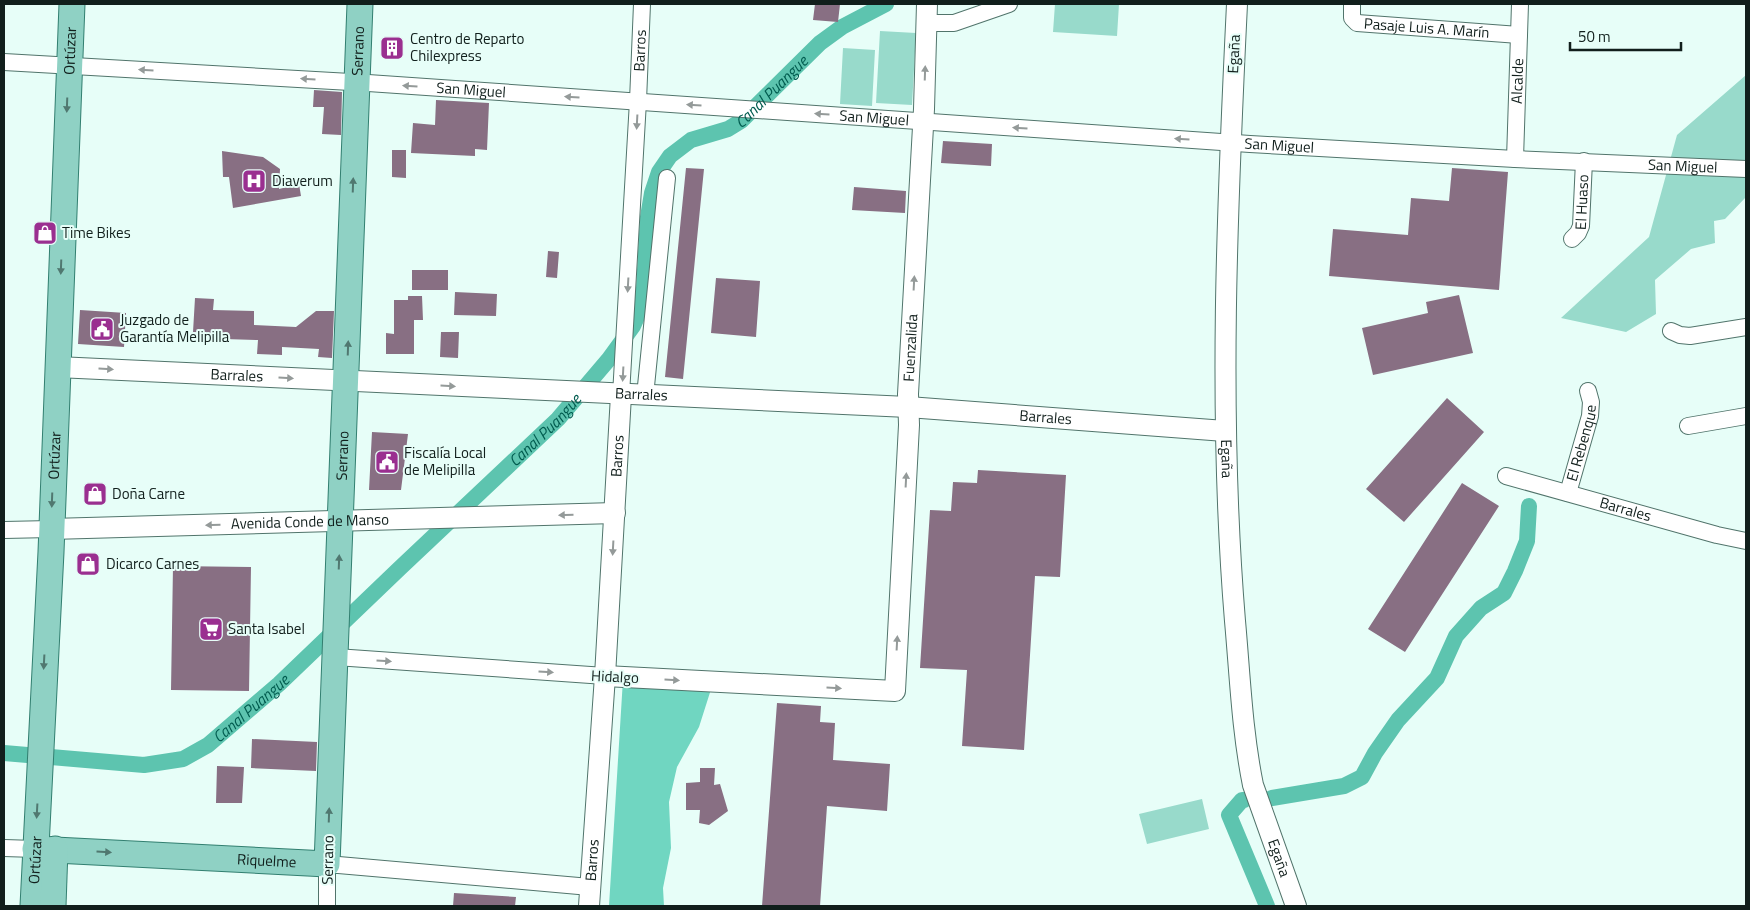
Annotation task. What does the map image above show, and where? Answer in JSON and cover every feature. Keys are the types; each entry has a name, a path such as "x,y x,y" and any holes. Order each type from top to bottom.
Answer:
{"main road":[{"name":"Ortúzar","path":"53,906 45,849 39,755 51,529 72,4"},
{"name":"Serrano","path":"327,864 360,4"},
{"name":"Ortúzar","path":"33,906 45,849"},
{"name":"Riquelme","path":"45,849 327,864"}],"street":[{"name":"Barros","path":"589,897 615,513 642,4"},
{"path":"927,13 954,23 1009,4"},
{"name":"Egaña","path":"1237,4 1230,142 1225,431 1230,557 1247,749 1253,785 1296,906"},
{"name":"Pasaje Luis A. Marín","path":"1352,4 1352,18 1357,23 1519,35"},
{"name":"Alcalde","path":"1515,159 1520,4"},
{"name":"Fuenzalida","path":"895,691 927,13"},
{"name":"San Miguel","path":"4,62 357,82 1230,142 1515,159 1746,169"},
{"name":"El Huaso","path":"1572,239 1578,233 1581,226 1584,161"},
{"path":"645,396 667,178"},
{"path":"1671,331 1680,335 1690,336 1746,327"},
{"name":"Barrales","path":"58,367 621,395 908,407 1225,431"},
{"name":"El Rebenque","path":"1568,493 1591,409 1588,391"},
{"path":"1688,426 1746,416"},
{"name":"Barrales","path":"1506,476 1718,535 1746,541"},
{"name":"Avenida Conde de Manso","path":"4,530 615,513"},
{"name":"Hidalgo","path":"336,651 605,676 895,691"},
{"name":"Riquelme","path":"4,848 45,849"},
{"name":"Riquelme","path":"327,864 589,897"},
{"name":"Serrano","path":"327,864 327,906"}],"green space":[{"path":"1055,4 1119,4 1117,36 1053,32"},
{"path":"880,31 916,33 912,105 876,103"},
{"path":"843,48 875,50 872,106 840,104"},
{"path":"1746,75 1746,197 1725,219 1714,221 1715,243 1691,249 1655,280 1656,314 1626,332 1561,318 1649,237 1677,135"},
{"path":"623,679 713,683 699,727 677,767 669,802 671,848 663,888 664,906 609,906"},
{"path":"1202,799 1209,829 1147,844 1139,814"}],"building":[{"path":"815,4 840,4 838,22 813,20"},
{"path":"314,90 342,92 341,135 322,134 324,107 313,107"},
{"path":"436,100 489,103 487,150 475,149 475,156 411,153 413,123 435,125"},
{"path":"943,141 992,144 991,166 941,163"},
{"path":"392,150 406,150 406,178 392,177"},
{"name":"Diaverum","path":"222,151 263,157 280,169 279,189 299,184 301,196 233,208 229,177 223,177"},
{"path":"686,168 704,169 683,379 665,377"},
{"path":"1452,168 1508,172 1499,290 1329,276 1333,229 1408,235 1411,198 1449,201"},
{"path":"854,187 906,191 905,213 852,210"},
{"path":"548,251 559,252 557,278 546,277"},
{"path":"412,270 448,270 448,290 412,290"},
{"path":"716,278 760,281 756,337 711,333"},
{"path":"455,292 497,294 496,316 454,315"},
{"path":"1459,295 1473,353 1373,375 1362,328 1428,313 1426,302"},
{"path":"408,296 422,296 423,320 414,320 414,354 386,354 386,333 394,334 394,300 408,300"},
{"path":"195,298 214,299 213,310 254,311 254,325 296,327 316,311 334,311 332,358 318,357 319,349 282,347 282,355 257,354 258,340 224,339 224,334 193,332"},
{"name":"Juzgado de Garantía Melipilla","path":"80,310 126,313 124,347 78,344"},
{"path":"441,332 459,332 458,358 440,357"},
{"path":"1447,398 1484,432 1404,522 1366,489"},
{"name":"Fiscalía Local de Melipilla","path":"372,432 408,434 401,490 369,490"},
{"path":"978,470 1066,475 1060,577 1035,576 1024,750 962,746 967,670 920,668 930,510 951,511 953,482 977,483"},
{"path":"1462,483 1499,506 1405,652 1368,629"},
{"name":"Santa Isabel","path":"173,566 251,567 249,691 171,690"},
{"path":"777,703 821,706 820,722 835,723 833,760 890,764 887,811 827,806 820,906 762,906"},
{"path":"252,739 317,742 316,771 251,768"},
{"path":"217,766 244,767 242,803 216,803"},
{"path":"700,768 715,768 714,785 720,784 728,811 709,825 699,823 700,810 686,810 686,783 700,782"},
{"path":"454,893 516,897 515,906 453,906"}],"waterway":[{"name":"Canal Puangue","path":"4,753 144,765 183,759 208,745 279,684 558,419 609,359 633,326 640,310 644,288 648,217 652,193 659,172 670,156 691,140 728,129 741,121 820,43 842,27 886,4"},
{"path":"1272,798 1344,786 1362,777 1375,753 1398,720 1437,678 1456,636 1481,608 1504,593 1527,541 1529,506"},
{"path":"1244,800 1229,815 1267,906"}],"place":[{"name":"Centro de Reparto Chilexpress","path":"392,48"},
{"name":"Diaverum","path":"254,181"},
{"name":"Time Bikes","path":"45,233"},
{"name":"Juzgado de Garantía Melipilla","path":"102,329"},
{"name":"Fiscalía Local de Melipilla","path":"387,462"},
{"name":"Doña Carne","path":"95,494"},
{"name":"Dicarco Carnes","path":"88,564"},
{"name":"Santa Isabel","path":"211,629"}]}
